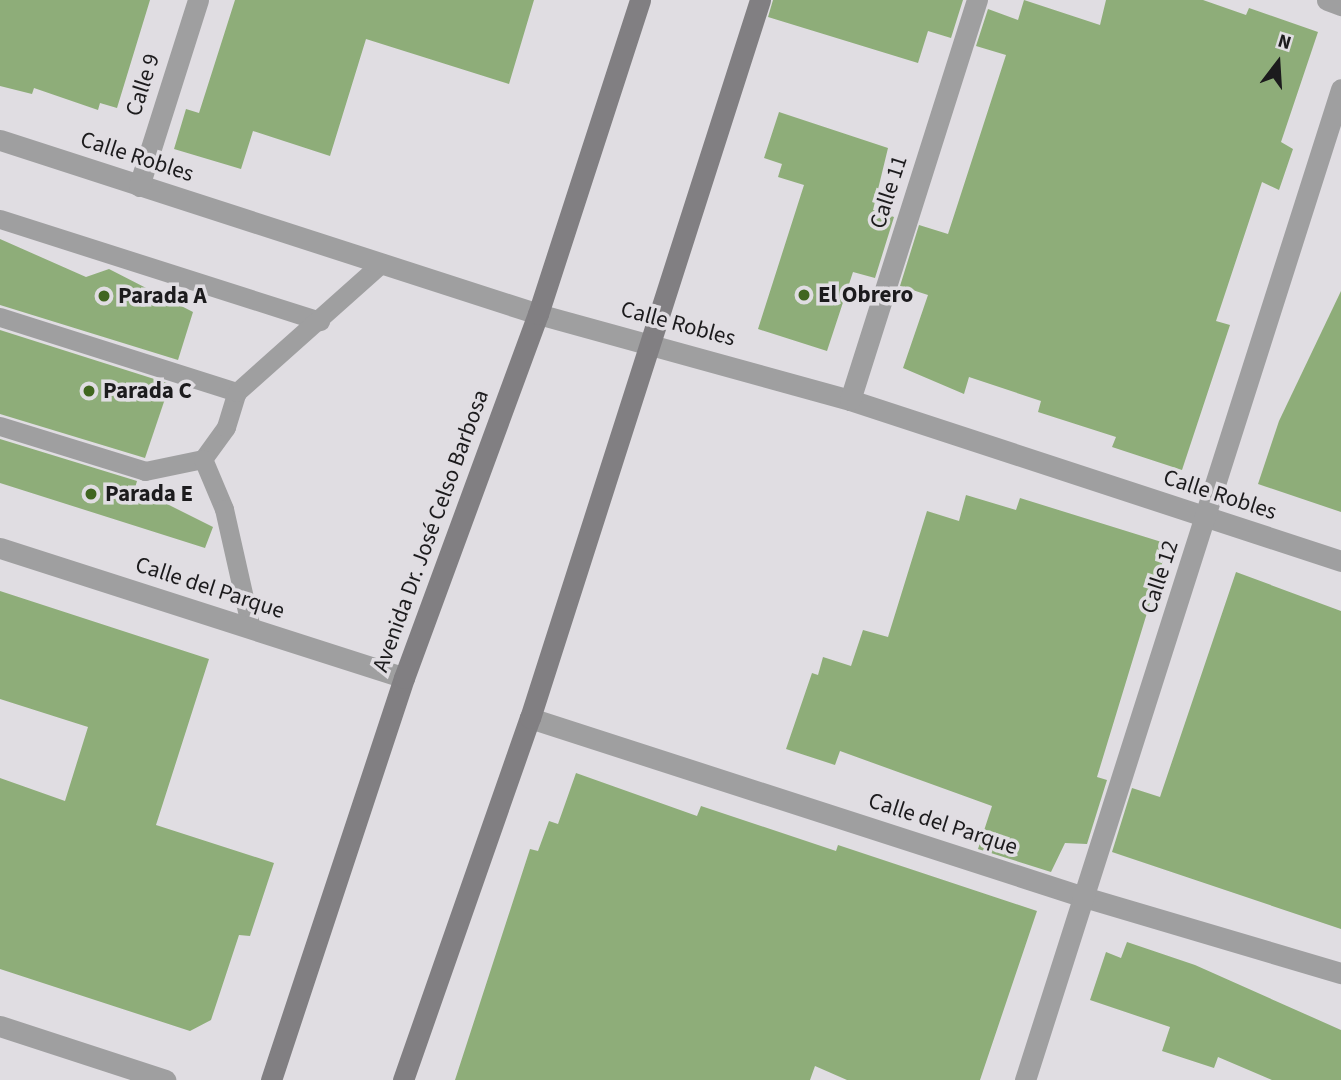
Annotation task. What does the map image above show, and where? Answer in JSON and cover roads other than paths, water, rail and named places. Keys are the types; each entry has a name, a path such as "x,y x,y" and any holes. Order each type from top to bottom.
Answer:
{"main road":[{"name":"Avenida Dr. José Celso Barbosa","path":"271,1080 404,678 538,314 640,0"},
{"path":"403,1080 530,718 760,0"}],"street":[{"name":"Calle 9","path":"139,186 198,0"},
{"name":"Calle 11","path":"850,400 977,0"},
{"path":"1327,0 1341,5"},
{"name":"Calle 12","path":"1025,1080 1207,519 1341,89"},
{"name":"Calle Robles","path":"0,140 538,314 649,342 850,400 1341,561"},
{"name":"Calle del Parque","path":"0,548 404,678"},
{"name":"Calle del Parque","path":"530,718 1084,897 1341,973"},
{"path":"0,1026 166,1080"}],"lane":[{"path":"0,219 320,321"},
{"path":"0,426 145,471 203,459 226,427 237,392 320,321 382,263"},
{"path":"0,317 237,392"},
{"path":"203,459 224,509 251,629"}],"place":[{"name":"El Obrero","path":"804,295"},
{"name":"Parada A","path":"104,296"},
{"name":"Parada C","path":"89,391"},
{"name":"Parada E","path":"91,494"}]}
